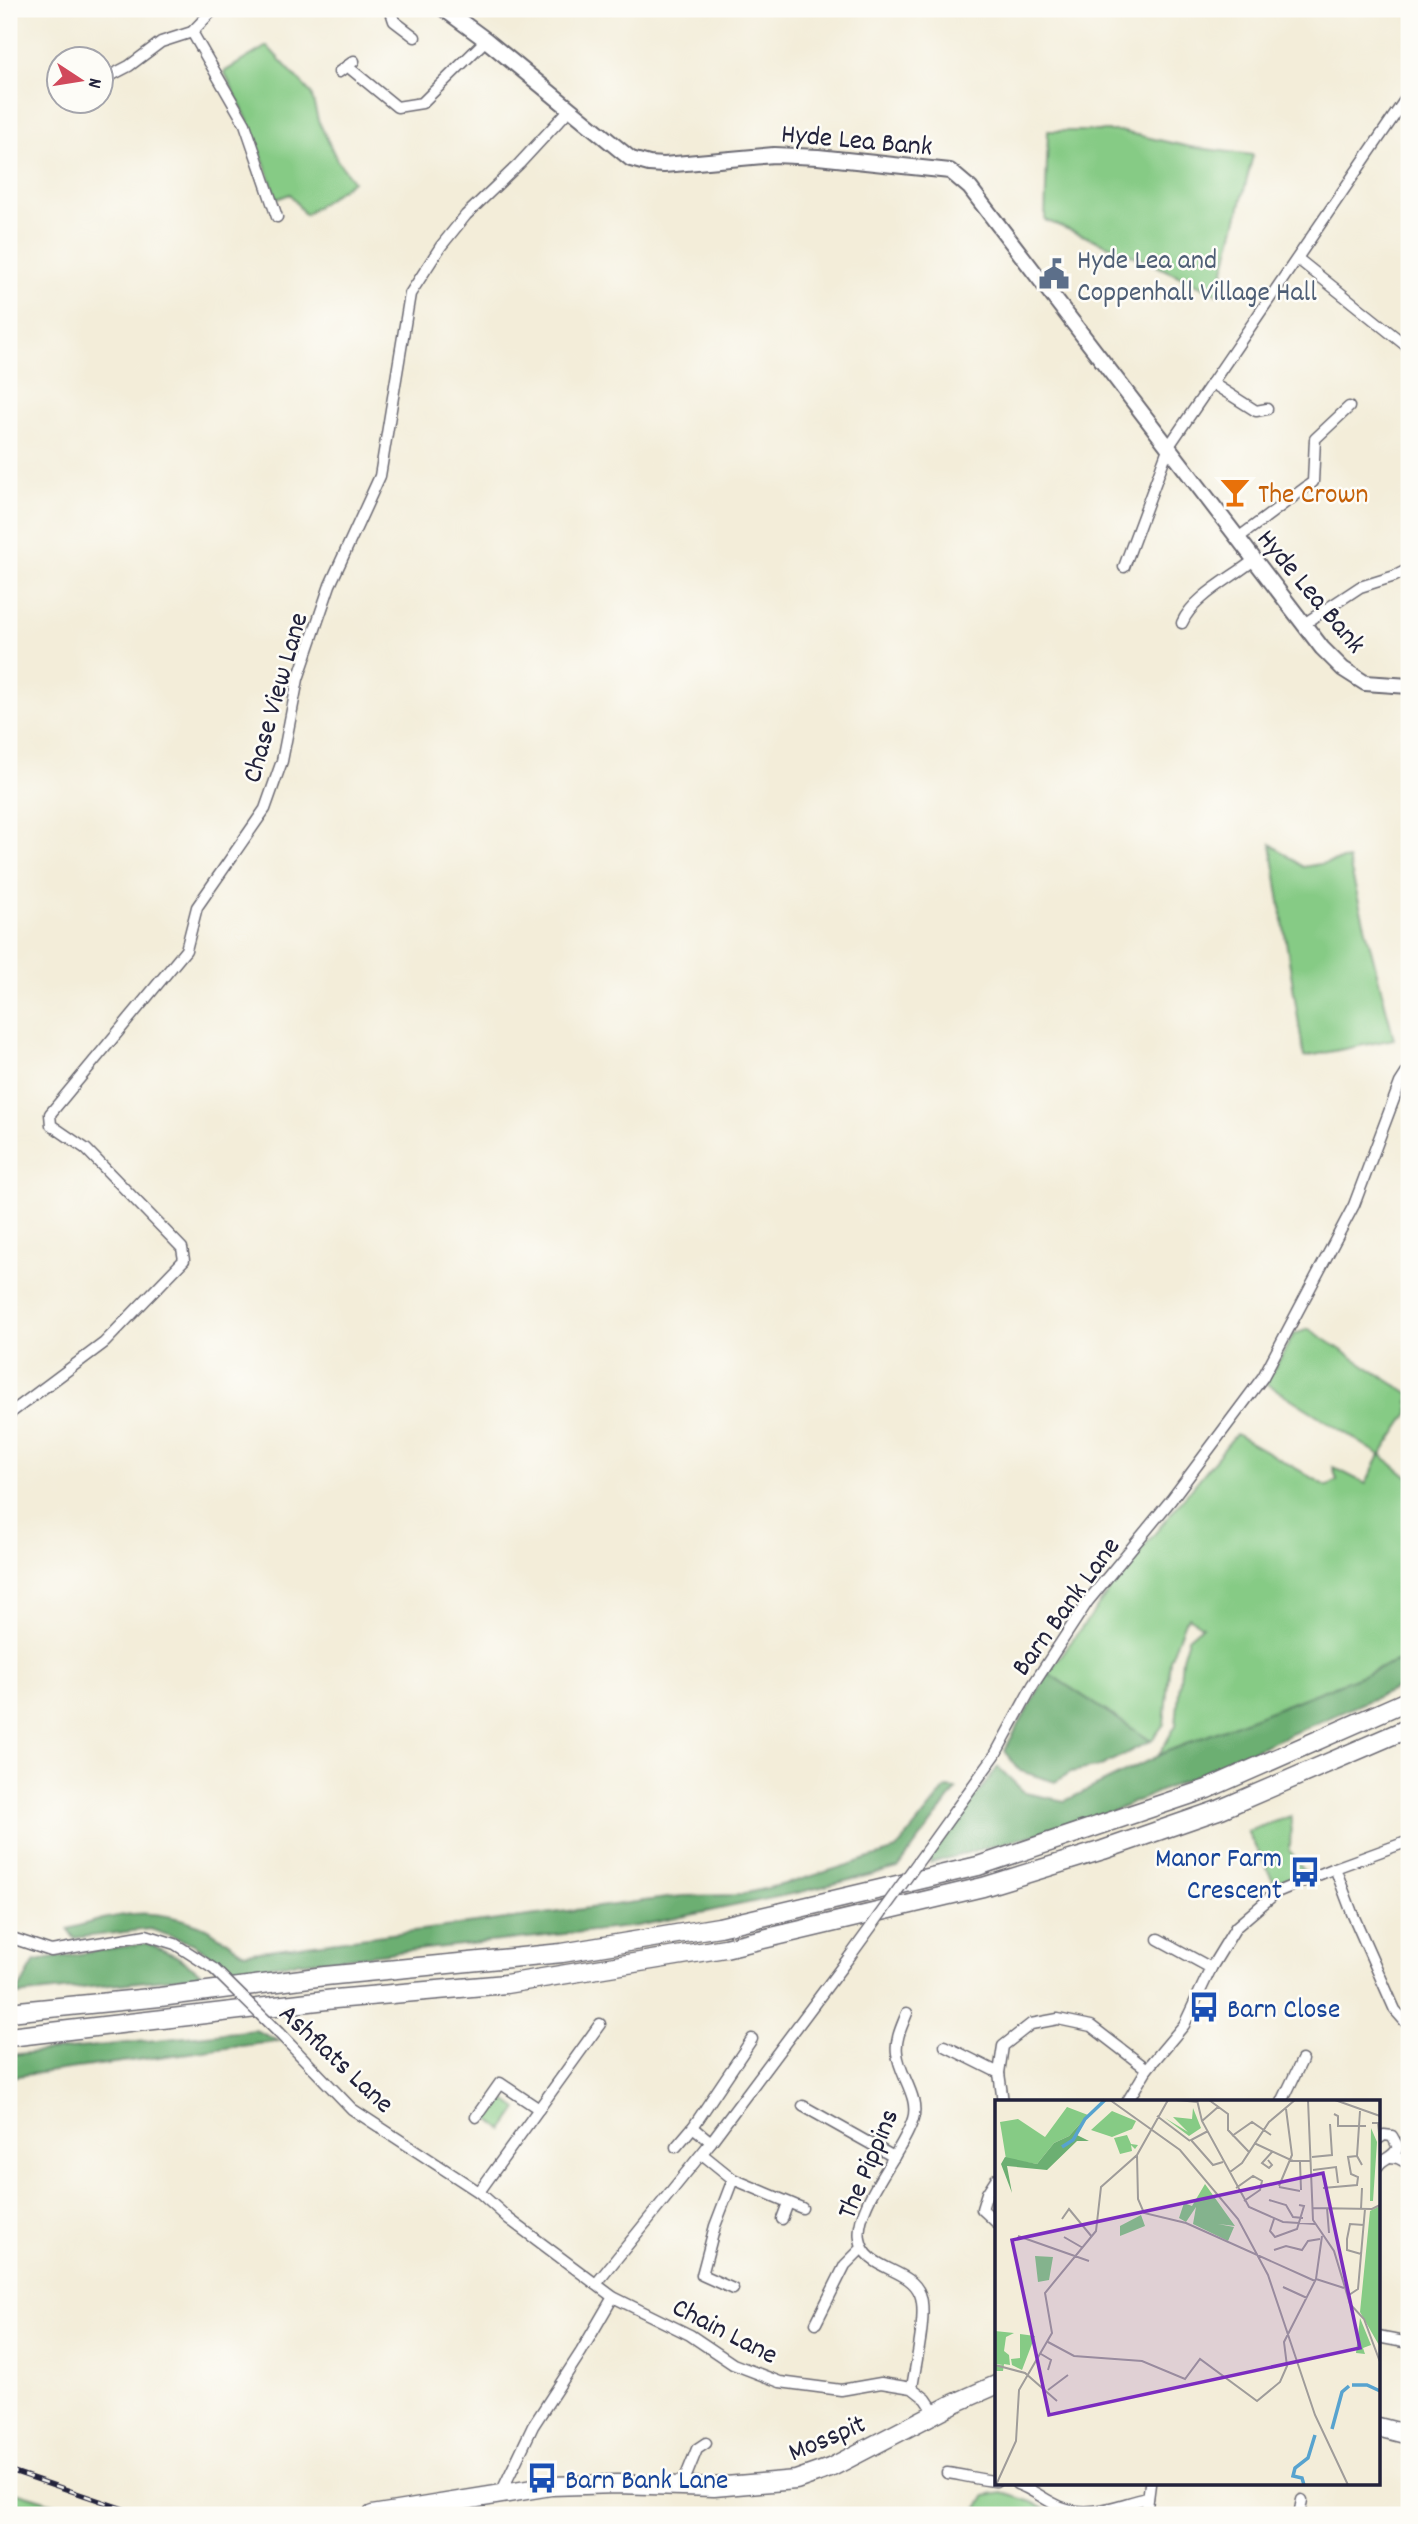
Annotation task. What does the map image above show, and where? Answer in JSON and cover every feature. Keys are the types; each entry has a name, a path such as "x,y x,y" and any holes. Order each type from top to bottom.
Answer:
{"highway":[{"path":"9,2012 160,1997 339,1974 562,1953 719,1927 978,1866 1207,1789 1409,1700"},
{"path":"9,2036 335,1999 506,1984 724,1948 983,1888 1104,1850 1221,1809 1409,1728"},
{"name":"Mosspit","path":"372,2515 432,2510 499,2495 573,2485 764,2485 796,2480 830,2468 995,2385"},
{"path":"1380,2428 1409,2435"}],"street":[{"path":"116,73 161,42 192,32 214,9"},
{"path":"390,9 394,21 415,37"},
{"name":"Hyde Lea Bank","path":"444,9 631,159 664,165 774,155 950,170 970,188 1322,648 1343,670 1365,683 1409,686"},
{"path":"192,32 245,124 277,217"},
{"path":"347,66 397,107 422,103 486,40"},
{"path":"1124,566 1169,446 1409,94"},
{"name":"Chase View Lane","path":"9,1414 104,1343 184,1260 182,1248 86,1149 51,1125 50,1114 186,950 198,907 265,809 282,761 298,679 330,585 380,476 410,294 441,246 466,215 519,164 569,110"},
{"path":"1298,259 1409,348"},
{"path":"1212,383 1256,411 1266,409"},
{"path":"1238,538 1314,482 1315,439 1349,407"},
{"path":"1182,623 1195,603 1254,560"},
{"path":"1304,624 1360,587 1409,569"},
{"name":"Barn Bank Lane","path":"596,2284 702,2154 926,1851 995,1755 1032,1685 1088,1601 1241,1410 1263,1377 1354,1205 1400,1083 1409,1069"},
{"path":"1128,2100 1146,2068 1184,2025 1211,1968 1236,1927 1277,1892 1409,1841"},
{"path":"1335,1868 1395,2010 1409,2026"},
{"name":"Ashflats Lane","path":"9,1937 51,1951 146,1935 175,1944 214,1969 352,2109 443,2171 479,2192 509,2219 613,2297"},
{"path":"1158,1939 1211,1968"},
{"name":"The Pippins","path":"907,2013 897,2041 897,2053 911,2092 914,2115 909,2130 867,2205 860,2223 859,2235 862,2248 883,2266 911,2281 920,2292 923,2304 922,2320 912,2388"},
{"path":"1003,2100 999,2073 1003,2046 1031,2024 1058,2019 1091,2026 1146,2068"},
{"path":"479,2192 600,2024"},
{"path":"676,2147 693,2127 752,2039"},
{"path":"945,2046 999,2073"},
{"path":"1283,2100 1302,2060"},
{"path":"476,2117 500,2083 539,2109"},
{"path":"803,2106 894,2157"},
{"path":"693,2127 711,2142"},
{"path":"1380,2138 1388,2135 1395,2139 1398,2147 1385,2156"},
{"path":"702,2154 733,2179 802,2208"},
{"path":"1385,2156 1398,2158 1409,2164"},
{"path":"733,2179 715,2226 702,2275 733,2290"},
{"path":"995,2181 987,2193 982,2209 995,2221"},
{"path":"782,2219 788,2203"},
{"path":"816,2323 845,2265 862,2248"},
{"path":"499,2495 533,2426 613,2297"},
{"name":"Chain Lane","path":"613,2297 690,2335 733,2364 780,2382 841,2390 881,2384 912,2388"},
{"path":"1380,2338 1396,2347 1409,2343"},
{"path":"912,2388 926,2399 936,2414"},
{"path":"682,2486 697,2449 706,2444"},
{"path":"947,2473 995,2481"},
{"path":"1023,2486 1064,2508 1084,2512 1097,2513 1126,2502 1148,2498"},
{"path":"1146,2515 1150,2486"},
{"path":"1299,2515 1302,2500"}],"green space":[{"path":"267,46 311,93 318,120 337,160 353,181 305,215 290,194 277,199 252,129 224,72"},
{"path":"1048,131 1119,131 1190,147 1253,155 1218,294 1045,220"},
{"path":"1271,844 1303,867 1348,859 1394,1039 1304,1057"},
{"path":"1309,1329 1409,1394 1409,1413 1381,1455 1409,1478 1409,1657 1158,1756 1176,1725 1182,1658 1188,1638 1202,1626 1189,1617 1185,1621 1170,1660 1164,1724 1151,1741 1048,1673 1124,1571 1236,1434 1327,1486 1337,1480 1333,1467 1366,1484 1380,1455 1266,1383 1294,1334"},
{"path":"1409,1657 1409,1683 1100,1817 930,1863 930,1856 998,1767 1025,1793 1065,1801 1168,1751"},
{"path":"1048,1673 1151,1741 1101,1766 1071,1772 1055,1782 1020,1771 1004,1751"},
{"path":"946,1788 957,1789 898,1868 801,1892 638,1926 232,1970 194,1944 150,1929 74,1938 68,1929 118,1916 164,1915 205,1928 245,1953 682,1896 738,1895 793,1882 896,1850"},
{"path":"1291,1816 1290,1851 1305,1872 1275,1884 1247,1831"},
{"path":"147,1943 176,1956 204,1975 16,1995 35,1961"},
{"path":"255,2030 279,2041 9,2077 9,2055"},
{"path":"500,2096 518,2109 503,2130 485,2116"},
{"path":"9,2490 91,2515 9,2515"},
{"path":"1003,2493 1045,2509 1037,2515 974,2515 985,2496"}],"railway":[{"path":"9,2470 142,2515"}],"place":[{"name":"Hyde Lea and Coppenhall Village Hall","path":"1054,274"},
{"name":"The Crown","path":"1235,492"},
{"name":"Manor Farm Crescent","path":"1305,1872"},
{"name":"Barn Close","path":"1204,2007"},
{"name":"Barn Bank Lane","path":"542,2478"}]}
